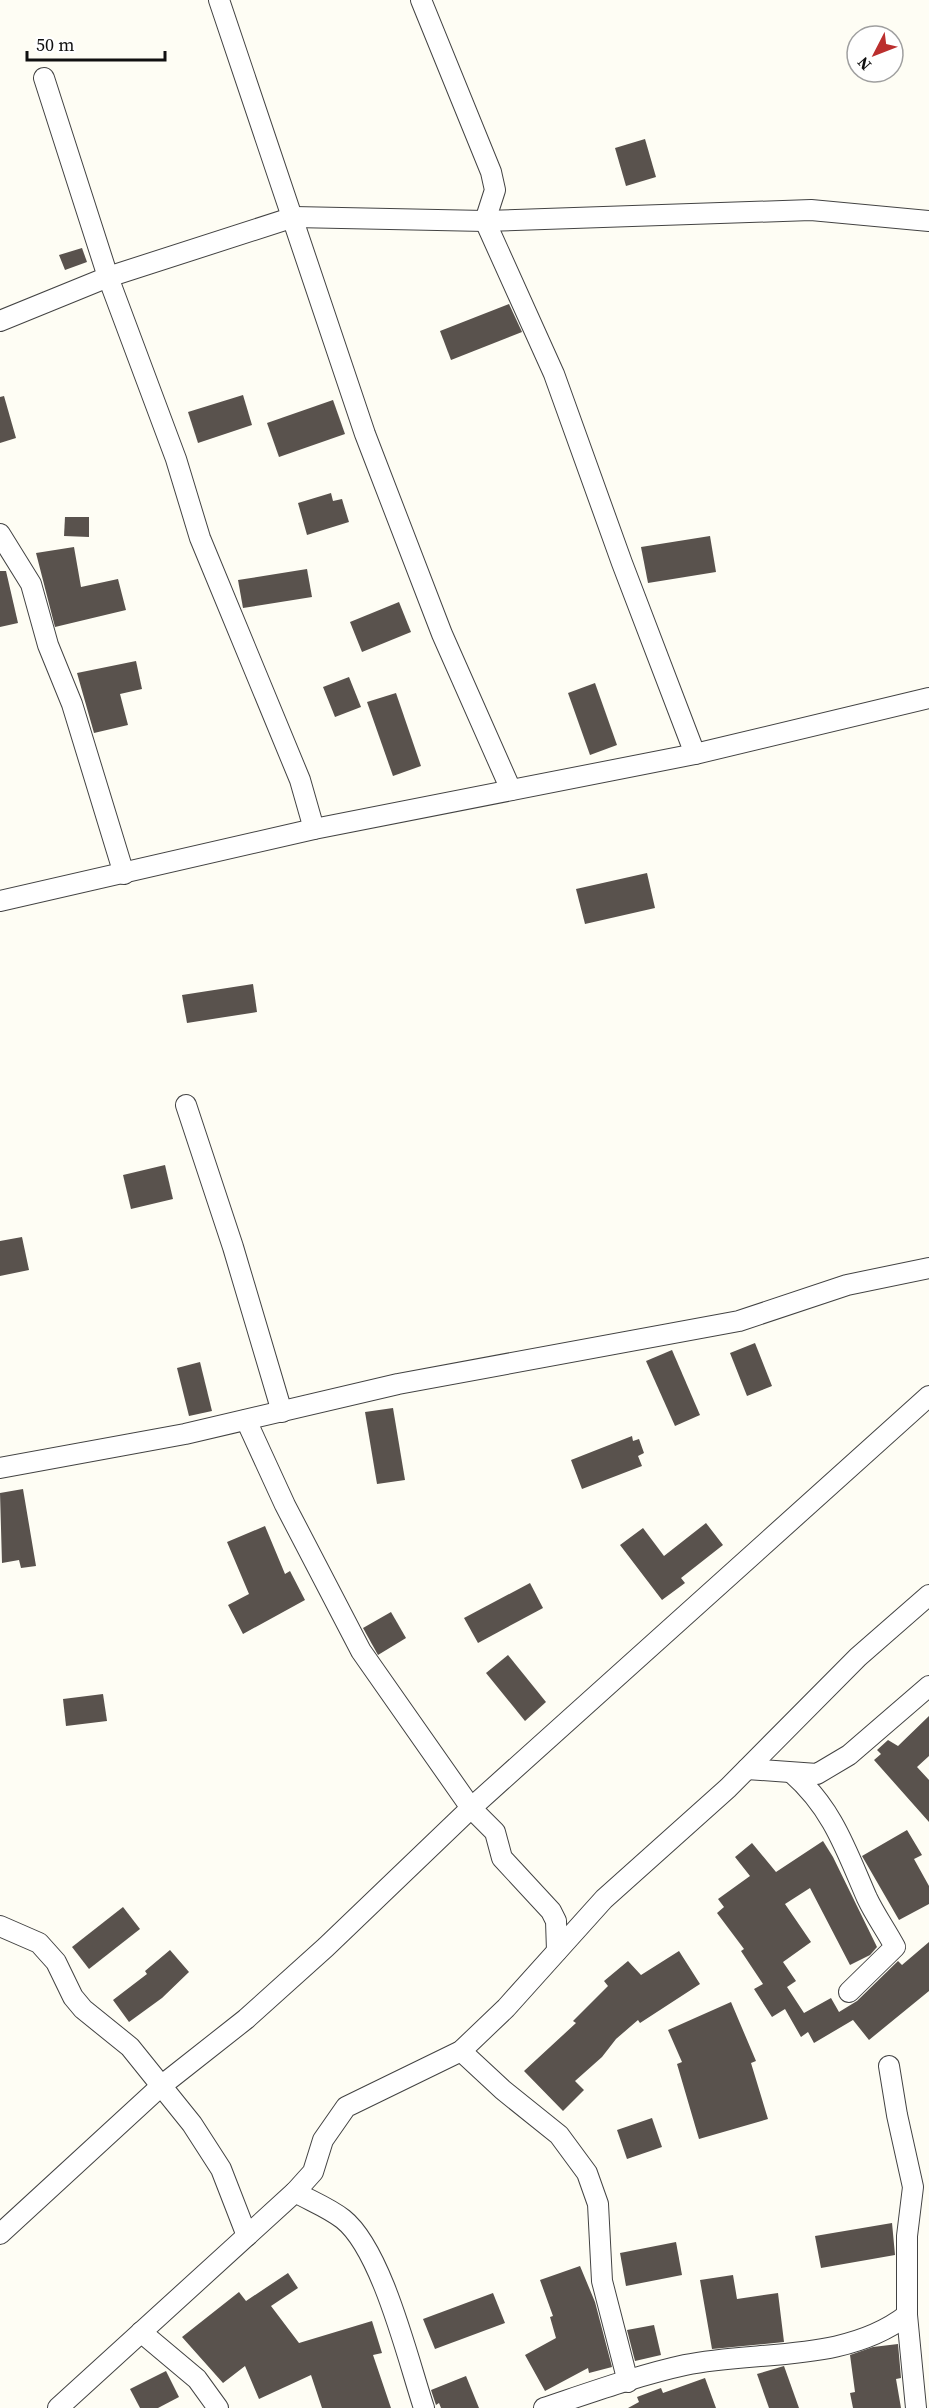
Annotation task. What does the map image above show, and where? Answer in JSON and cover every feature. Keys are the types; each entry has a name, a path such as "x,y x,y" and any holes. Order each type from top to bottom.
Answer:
{"street":[{"path":"219,0 294,217 365,434 442,634 511,790"},
{"path":"421,0 491,172 495,190 485,221 554,374 622,563 695,754"},
{"path":"44,78 108,277 176,459 200,538 300,780 314,829"},
{"path":"0,321 108,277 294,217 485,221 811,210 929,221"},
{"path":"0,534 31,585 48,645 72,704 124,874"},
{"path":"0,901 314,829 695,754 929,699"},
{"path":"186,1105 233,1247 282,1412"},
{"path":"0,1468 185,1434 398,1384 739,1321 847,1286 929,1268"},
{"path":"0,2234 161,2086 273,1995 471,1808 929,1396"},
{"path":"246,1420 285,1505 361,1652 471,1808 495,1832 502,1858 551,1911 556,1921 557,1952"},
{"path":"58,2408 295,2192 313,2172 323,2140 346,2107 461,2051 506,2008 604,1899 747,1769 858,1657 929,1596"},
{"path":"747,1769 817,1774 849,1755 929,1686"},
{"path":"792,1773 812,1790 838,1832 849,1851 868,1899 895,1947 849,1992"},
{"path":"0,1926 39,1942 56,1962 73,1996 83,2009 130,2048 192,2124 221,2169 247,2236"},
{"path":"461,2051 503,2091 559,2135 587,2173 598,2204 602,2281 628,2382"},
{"path":"890,2066 897,2115 913,2187 908,2236 907,2315 916,2408"},
{"path":"295,2192 344,2220 357,2235 377,2267 424,2408"},
{"path":"544,2408 685,2365 817,2350 869,2336 891,2327 907,2315"},
{"path":"141,2332 197,2379 218,2408"}],"building":[{"path":"645,139 656,177 626,186 615,148"},
{"path":"82,248 87,262 65,270 59,255"},
{"path":"509,304 522,332 451,360 440,331"},
{"path":"243,395 252,425 198,443 188,412"},
{"path":"4,396 16,438 0,443 0,397"},
{"path":"333,400 345,434 279,457 267,423"},
{"path":"331,493 333,501 342,499 349,522 307,535 298,503"},
{"path":"65,517 89,517 89,537 64,536"},
{"path":"710,536 716,572 648,583 641,547"},
{"path":"74,547 81,587 118,579 126,610 55,627 36,553"},
{"path":"307,569 312,597 243,608 238,580"},
{"path":"0,571 6,571 18,623 0,627"},
{"path":"399,602 411,632 362,652 350,622"},
{"path":"136,661 142,689 120,694 128,725 94,733 77,673"},
{"path":"349,677 361,707 335,717 323,687"},
{"path":"595,683 617,745 590,755 568,693"},
{"path":"396,693 421,766 393,776 367,702"},
{"path":"647,873 655,908 585,924 576,889"},
{"path":"253,984 257,1012 187,1023 182,995"},
{"path":"165,1165 173,1199 131,1209 123,1175"},
{"path":"22,1237 29,1270 0,1276 0,1241"},
{"path":"755,1343 772,1386 747,1396 730,1353"},
{"path":"672,1350 700,1415 675,1426 646,1361"},
{"path":"200,1362 212,1411 189,1416 177,1368"},
{"path":"393,1408 405,1480 377,1484 365,1412"},
{"path":"632,1436 633,1441 639,1439 644,1453 638,1456 642,1466 582,1489 571,1460"},
{"path":"23,1489 36,1566 21,1568 19,1560 2,1563 0,1493"},
{"path":"706,1523 723,1545 681,1578 685,1583 662,1600 620,1545 643,1528 664,1556"},
{"path":"265,1526 285,1574 290,1571 305,1600 243,1634 228,1605 249,1594 227,1542"},
{"path":"530,1583 543,1608 478,1643 464,1618"},
{"path":"391,1612 406,1638 378,1655 363,1628"},
{"path":"508,1655 546,1702 525,1721 486,1673"},
{"path":"103,1694 107,1721 66,1726 63,1699"},
{"path":"929,1716 929,1756 917,1767 929,1780 929,1822 874,1760 881,1754 877,1750 888,1740 898,1746"},
{"path":"907,1830 922,1855 914,1859 929,1886 929,1904 899,1920 862,1856"},
{"path":"823,1841 877,1947 870,1955 850,1965 810,1888 785,1904 811,1942 783,1962 796,1981 787,1987 804,2013 831,1998 839,2012 857,2001 898,1961 902,1965 929,1942 929,1991 869,2040 853,2020 814,2043 808,2032 801,2037 785,2009 772,2017 754,1989 763,1984 741,1951 744,1949 717,1913 724,1907 718,1899 750,1876 735,1857 752,1843 776,1872"},
{"path":"123,1907 140,1929 89,1969 72,1947"},
{"path":"170,1950 189,1972 162,1998 129,2022 113,2000 147,1974 145,1971"},
{"path":"679,1951 700,1984 640,2023 638,2020 616,2039 602,2057 575,2081 584,2090 563,2111 524,2071 576,2023 573,2021 608,1986 604,1981 628,1961 641,1975"},
{"path":"731,2002 756,2061 751,2063 768,2119 699,2139 677,2064 682,2062 668,2030"},
{"path":"652,2118 662,2147 627,2159 617,2130"},
{"path":"892,2223 895,2255 821,2268 815,2236"},
{"path":"676,2242 682,2275 626,2286 620,2253"},
{"path":"580,2266 595,2302 612,2367 589,2373 588,2368 545,2391 525,2355 556,2338 550,2317 553,2316 540,2280"},
{"path":"288,2273 298,2288 271,2306 299,2343 372,2321 382,2353 373,2355 391,2408 322,2408 311,2375 259,2399 245,2366 223,2383 182,2337 239,2292 246,2301"},
{"path":"733,2275 737,2299 778,2293 784,2342 712,2349 700,2280"},
{"path":"493,2293 505,2323 435,2349 423,2319"},
{"path":"654,2325 661,2355 635,2361 627,2330"},
{"path":"898,2344 901,2378 896,2379 901,2408 853,2408 850,2393 855,2392 850,2355 873,2347"},
{"path":"784,2366 799,2408 769,2408 757,2374"},
{"path":"166,2371 179,2397 158,2408 140,2408 130,2389"},
{"path":"466,2376 479,2408 441,2408 439,2403 436,2405 431,2390"},
{"path":"705,2378 716,2408 628,2408 639,2402 637,2397 661,2388 663,2393"}]}
